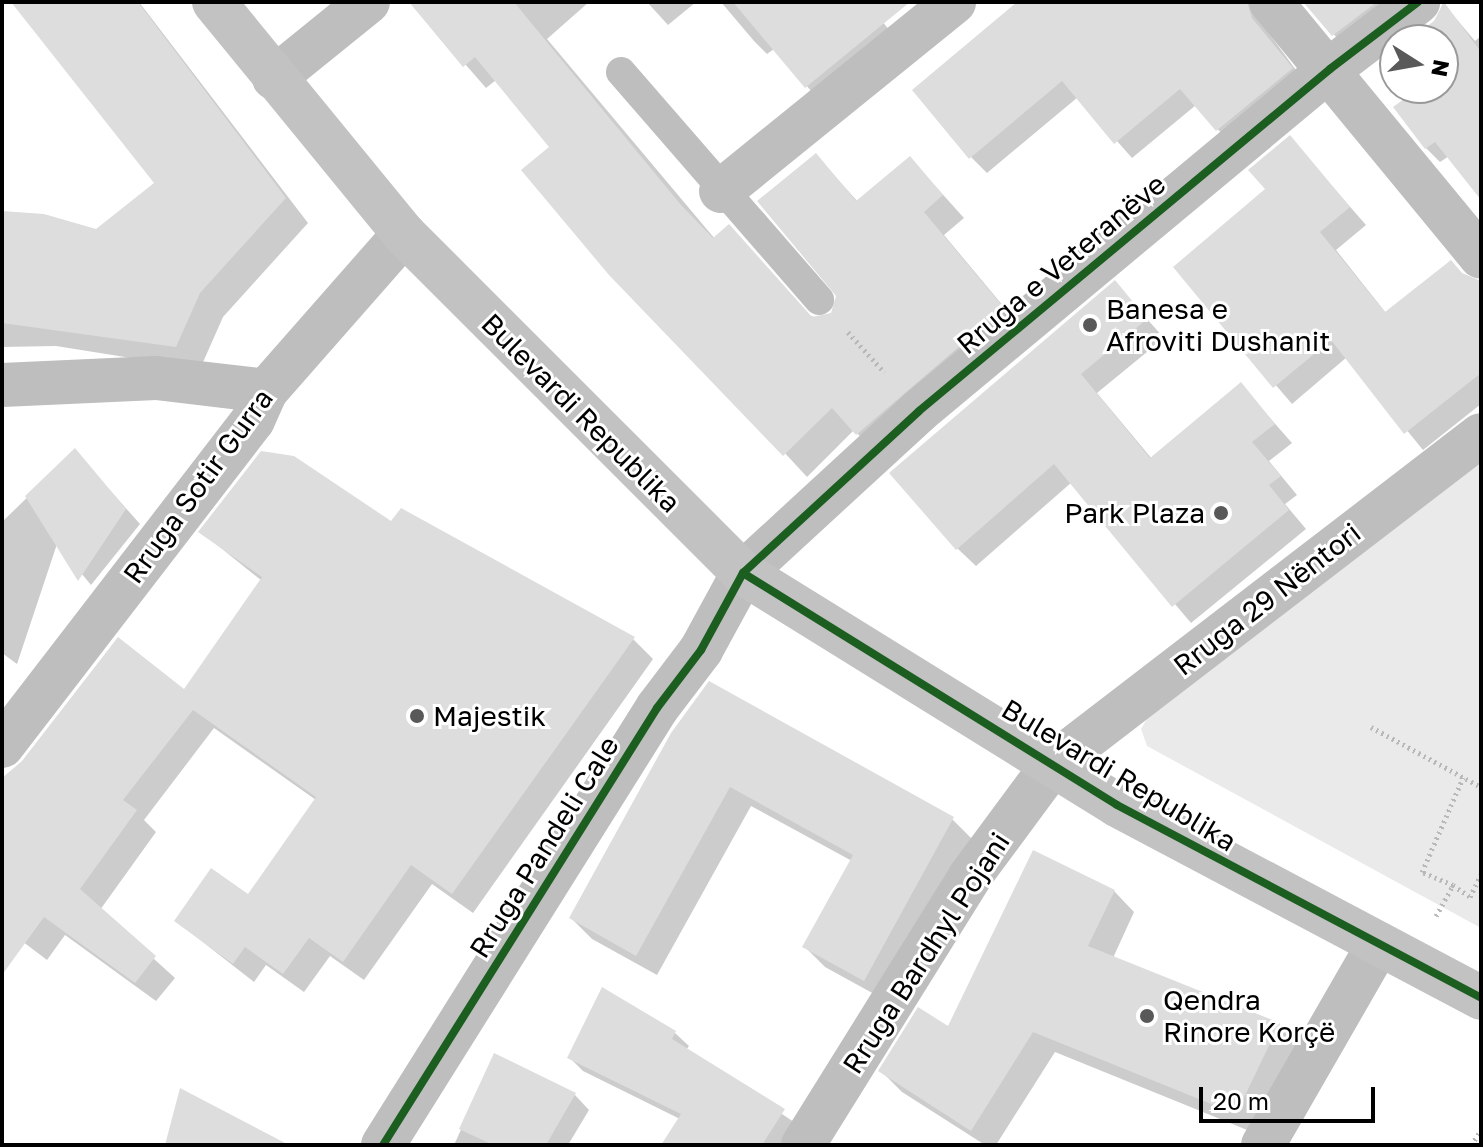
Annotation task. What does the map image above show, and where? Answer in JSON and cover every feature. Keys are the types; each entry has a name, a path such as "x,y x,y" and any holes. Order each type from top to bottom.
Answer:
{"street":[{"name":"Bulevardi Republika","path":"214,2 404,234 743,573 1054,763 1117,805 1481,998"},
{"path":"274,78 368,2"},
{"path":"721,191 954,2"},
{"path":"1271,2 1330,69 1481,257"},
{"name":"Rruga e Veteranëve","path":"743,573 919,411 1330,69 1418,2"},
{"name":"Rruga Sotir Gurra","path":"2,746 253,420 266,391 404,234"},
{"path":"2,385 156,378 266,391"},
{"name":"Rruga 29 Nëntori","path":"1054,763 1481,435"},
{"name":"Rruga Pandeli Cale","path":"383,1145 657,708 701,650 743,573"},
{"name":"Rruga Bardhyl Pojani","path":"803,1145 971,875 1054,763"},
{"path":"1263,1145 1395,954"}],"lane":[{"path":"621,72 721,191 819,300"}],"path":[{"path":"819,300 887,376"},
{"path":"1371,727 1481,787"},
{"path":"1463,778 1422,872 1453,885 1470,897 1481,874"},
{"path":"1395,954 1453,885"},
{"path":"1471,1145 1481,1130"}],"shaded area":[{"path":"1481,458 1481,928 1147,746 1141,729 1148,717"}],"building":[{"path":"11,2 138,2 286,198 200,293 176,347 2,323 2,211 44,214 96,229 154,183"},
{"path":"409,2 514,2 681,205 713,238 729,224 812,317 831,313 836,296 757,201 816,153 856,201 910,156 943,195 924,212 1004,308 856,435 832,408 783,456 609,275 521,170 549,147 475,57 463,67"},
{"path":"733,2 910,2 805,88"},
{"path":"1017,2 1247,2 1252,18 1293,68 1216,131 1180,89 1114,144 1062,81 969,159 912,90"},
{"path":"1303,2 1377,2 1332,36"},
{"path":"1444,2 1481,52 1481,200 1435,142 1425,149 1393,107 1397,104 1459,104 1459,24 1430,24"},
{"path":"1290,135 1350,207 1320,232 1385,312 1451,260 1462,273 1481,281 1481,373 1404,434 1331,340 1273,388 1173,267 1265,189 1248,170"},
{"path":"1115,280 1147,319 1081,374 1150,458 1241,382 1275,424 1252,442 1281,476 1269,485 1289,510 1172,607 1054,464 956,550 889,473"},
{"path":"75,448 126,509 78,581 25,496"},
{"path":"261,451 294,456 391,521 401,508 635,637 452,894 411,865 343,962 309,938 283,974 245,947 233,964 174,921 211,868 248,894 316,797 193,710 123,800 137,810 80,889 156,956 135,983 44,917 2,975 2,778 22,761 118,637 184,689 262,577 198,532"},
{"path":"709,681 954,817 864,981 802,947 853,855 730,787 636,956 569,918 671,733"},
{"path":"1033,850 1115,890 1088,946 1280,1023 1236,1114 1033,1032 971,1131 878,1071 918,1007 948,1026"},
{"path":"602,987 676,1031 672,1039 785,1109 762,1145 661,1145 681,1114 567,1058"},
{"path":"494,1053 576,1093 546,1145 493,1145 459,1129"},
{"path":"180,1088 289,1145 165,1145"}],"cycle path":[{"path":"383,1145 657,708 701,650 743,573 919,411 1330,69 1418,2"},
{"path":"743,573 1117,805 1481,998"}],"place":[{"name":"Banesa e Afroviti Dushanit","path":"1090,325"},
{"name":"Park Plaza","path":"1221,513"},
{"name":"Majestik","path":"417,716"},
{"name":"Qendra Rinore Korçë","path":"1147,1016"}]}
